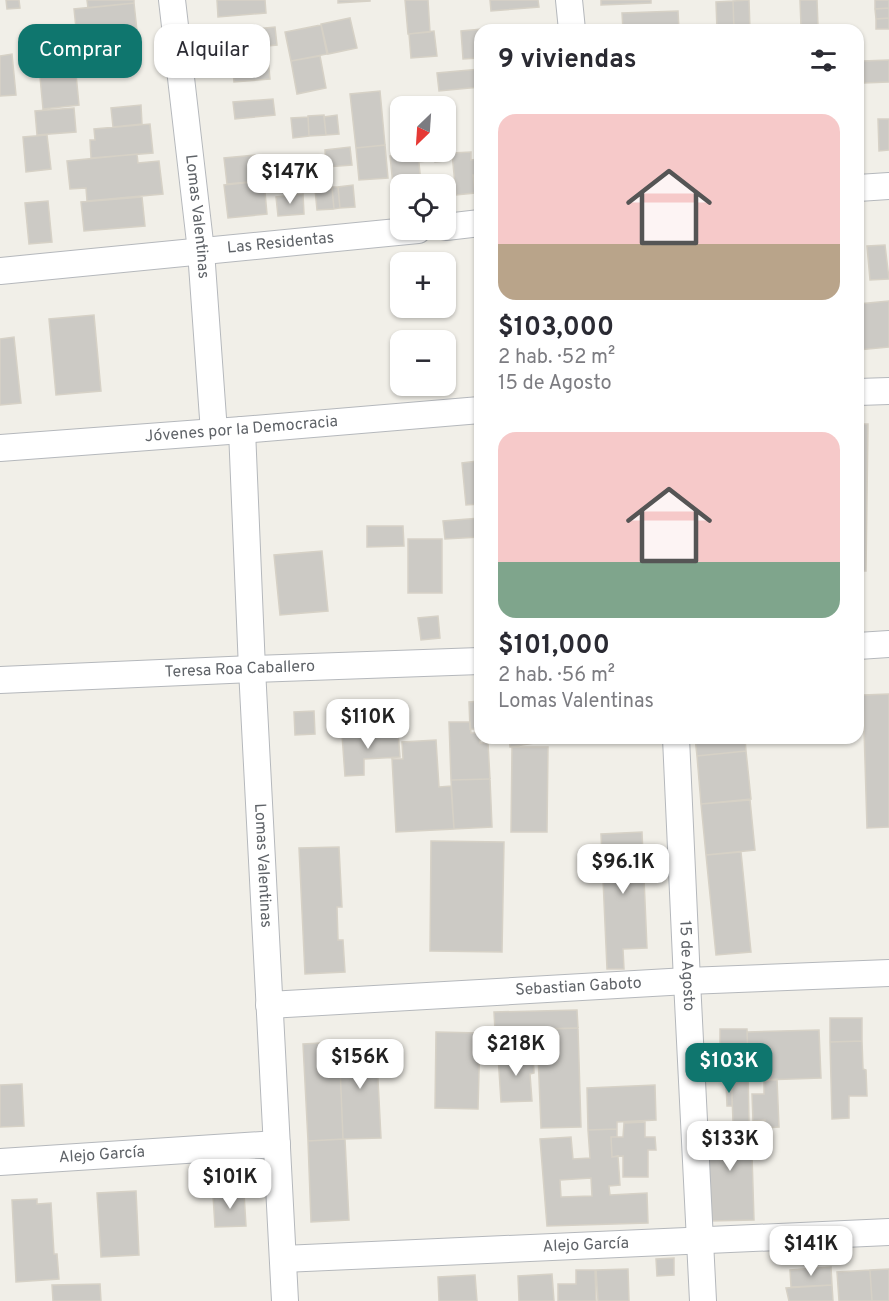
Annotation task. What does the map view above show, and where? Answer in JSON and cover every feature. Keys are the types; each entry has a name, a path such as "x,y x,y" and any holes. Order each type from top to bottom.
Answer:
{"street":[{"name":"Lomas Valentinas","path":"172,0 201,251 214,432"},
{"path":"569,0 571,24"},
{"path":"864,188 889,186"},
{"path":"456,226 474,224"},
{"name":"Las Residentas","path":"0,271 390,233"},
{"path":"864,392 889,391"},
{"name":"Jóvenes por la Democracia","path":"0,447 474,411"},
{"name":"Lomas Valentinas","path":"242,430 285,1301"},
{"path":"864,646 889,644"},
{"name":"Teresa Roa Caballero","path":"0,680 474,661"},
{"name":"15 de Agosto","path":"676,744 703,1301"},
{"name":"Sebastian Gaboto","path":"269,1005 687,981 889,973"},
{"name":"Alejo García","path":"0,1162 277,1144"},
{"name":"Alejo García","path":"283,1259 889,1232"}],"building":[{"path":"6,0 19,0 20,8 7,9"},
{"path":"87,0 134,0 134,3 88,8"},
{"path":"217,0 265,0 266,13 218,17"},
{"path":"338,0 370,0 370,1 338,3"},
{"path":"405,0 428,0 430,32 408,34"},
{"path":"490,0 538,0 539,7 491,11"},
{"path":"601,0 651,0 651,3 601,5"},
{"path":"749,0 750,24 734,24 733,1"},
{"path":"800,0 817,0 818,24 801,24"},
{"path":"875,0 889,0 889,8 875,9"},
{"path":"733,1 734,24 717,24 716,2"},
{"path":"134,3 136,24 76,24 74,9"},
{"path":"889,8 889,18 876,19 875,9"},
{"path":"678,11 679,24 623,24 622,13"},
{"path":"350,18 357,48 328,54 321,24"},
{"path":"889,18 889,29 876,29 876,19"},
{"path":"321,25 327,54 291,61 285,32"},
{"path":"270,27 275,27 277,45 270,46"},
{"path":"474,30 474,58 463,59 461,31"},
{"path":"434,31 437,56 411,58 409,34"},
{"path":"12,54 16,95 0,96 0,56"},
{"path":"320,56 326,88 297,94 291,61"},
{"path":"889,60 889,82 864,83 864,61"},
{"path":"474,70 474,88 439,91 437,73"},
{"path":"40,78 76,78 79,105 43,109"},
{"path":"234,78 270,78 270,79 234,82"},
{"path":"380,91 385,145 356,148 350,94"},
{"path":"273,99 275,115 235,119 233,102"},
{"path":"141,105 142,124 113,127 111,108"},
{"path":"74,108 76,132 37,135 35,111"},
{"path":"324,115 326,135 309,136 308,116"},
{"path":"337,115 339,134 326,135 324,117"},
{"path":"308,117 309,136 293,138 291,118"},
{"path":"878,119 889,119 889,150 879,151"},
{"path":"150,124 153,153 91,158 90,140 95,140 94,129"},
{"path":"47,135 51,169 26,172 23,137"},
{"path":"385,145 388,178 359,180 356,148"},
{"path":"350,147 352,165 326,167 325,150"},
{"path":"471,152 471,160 474,160 474,193 456,195 456,174 454,174 453,162 456,162 456,153"},
{"path":"137,154 138,163 159,161 163,194 87,201 86,188 70,189 67,161"},
{"path":"255,155 258,181 227,184 224,158"},
{"path":"318,160 320,173 276,177 275,165"},
{"path":"391,162 419,162 420,174 392,174"},
{"path":"264,181 267,214 228,218 224,185"},
{"path":"353,185 355,207 340,208 338,187"},
{"path":"332,187 338,187 340,208 334,209"},
{"path":"332,188 334,209 317,210 315,189"},
{"path":"303,194 304,214 278,216 276,197"},
{"path":"142,197 145,226 84,231 81,202"},
{"path":"48,201 52,242 29,244 25,203"},
{"path":"885,245 889,279 870,280 867,246"},
{"path":"889,301 889,347 864,349 864,303"},
{"path":"94,315 101,391 56,395 49,319"},
{"path":"14,337 21,403 0,405 0,339"},
{"path":"864,424 868,424 866,571 864,571"},
{"path":"474,461 474,504 466,505 462,463"},
{"path":"474,518 474,537 445,539 443,521"},
{"path":"367,526 403,526 404,546 367,547"},
{"path":"408,539 442,539 442,593 408,593"},
{"path":"322,551 328,611 280,615 274,555"},
{"path":"438,616 440,638 421,640 418,618"},
{"path":"889,694 889,827 867,828 864,695"},
{"path":"469,702 474,702 474,729 470,729"},
{"path":"314,711 315,734 295,735 294,712"},
{"path":"449,722 470,722 471,733 474,733 474,744 488,744 490,779 451,780"},
{"path":"398,732 400,757 364,759 364,775 345,776 342,735"},
{"path":"436,740 439,787 451,786 454,829 396,832 392,759 403,759 402,742"},
{"path":"510,744 529,744 510,747"},
{"path":"696,744 745,744 746,751 697,756"},
{"path":"512,747 548,747 547,832 511,832"},
{"path":"746,751 751,799 701,804 697,756"},
{"path":"490,779 492,827 454,829 451,780"},
{"path":"750,800 755,850 706,855 701,804"},
{"path":"642,832 647,948 623,949 624,969 607,969 601,834"},
{"path":"431,841 504,842 502,952 430,951"},
{"path":"339,847 342,907 337,907 338,940 343,940 345,972 305,974 299,848"},
{"path":"741,852 751,952 716,955 706,855"},
{"path":"577,1010 578,1028 495,1031 494,1012"},
{"path":"830,1018 862,1018 862,1041 830,1042"},
{"path":"578,1028 581,1127 541,1128 537,1029"},
{"path":"720,1029 747,1029 748,1068 720,1068"},
{"path":"819,1030 821,1078 759,1080 758,1057 748,1057 747,1032"},
{"path":"436,1032 480,1033 478,1109 435,1108"},
{"path":"376,1041 381,1138 343,1139 339,1042"},
{"path":"862,1041 867,1096 849,1096 849,1118 832,1119 830,1042"},
{"path":"339,1042 343,1139 308,1141 303,1044"},
{"path":"533,1054 534,1073 530,1074 532,1101 501,1102 498,1055"},
{"path":"731,1068 748,1068 749,1122 733,1122"},
{"path":"777,1079 779,1127 766,1128 765,1120 753,1121 752,1094 764,1094 764,1080"},
{"path":"726,1083 732,1083 732,1106 727,1106"},
{"path":"22,1084 24,1126 0,1127 0,1085"},
{"path":"655,1085 656,1120 617,1122 617,1129 588,1130 587,1088"},
{"path":"645,1122 645,1137 655,1137 656,1150 648,1150 648,1177 623,1177 623,1156 612,1157 611,1137 623,1137 624,1123"},
{"path":"751,1122 754,1220 709,1221 707,1123"},
{"path":"617,1129 617,1137 611,1137 612,1157 618,1156 620,1185 609,1186 610,1195 647,1193 648,1223 547,1226 540,1139 571,1137 573,1159 590,1158 588,1130","holes":["591,1178 592,1196 561,1197 560,1180"]},
{"path":"345,1139 349,1220 311,1222 308,1141"},
{"path":"136,1191 139,1255 101,1257 97,1193"},
{"path":"244,1193 246,1226 215,1227 213,1195"},
{"path":"37,1199 37,1204 51,1203 54,1254 57,1254 59,1279 16,1282 12,1200"},
{"path":"674,1258 674,1275 657,1276 656,1259"},
{"path":"831,1267 832,1285 791,1287 790,1270"},
{"path":"628,1269 629,1301 598,1301 596,1270"},
{"path":"889,1269 889,1301 872,1301 870,1270"},
{"path":"576,1270 595,1270 596,1301 558,1301 558,1284 576,1284"},
{"path":"870,1270 872,1301 839,1301 837,1272"},
{"path":"552,1274 554,1301 519,1301 518,1276"},
{"path":"475,1275 477,1301 439,1301 438,1277"},
{"path":"100,1284 101,1301 53,1301 52,1285"},
{"path":"832,1285 833,1301 789,1301 786,1288"}]}
